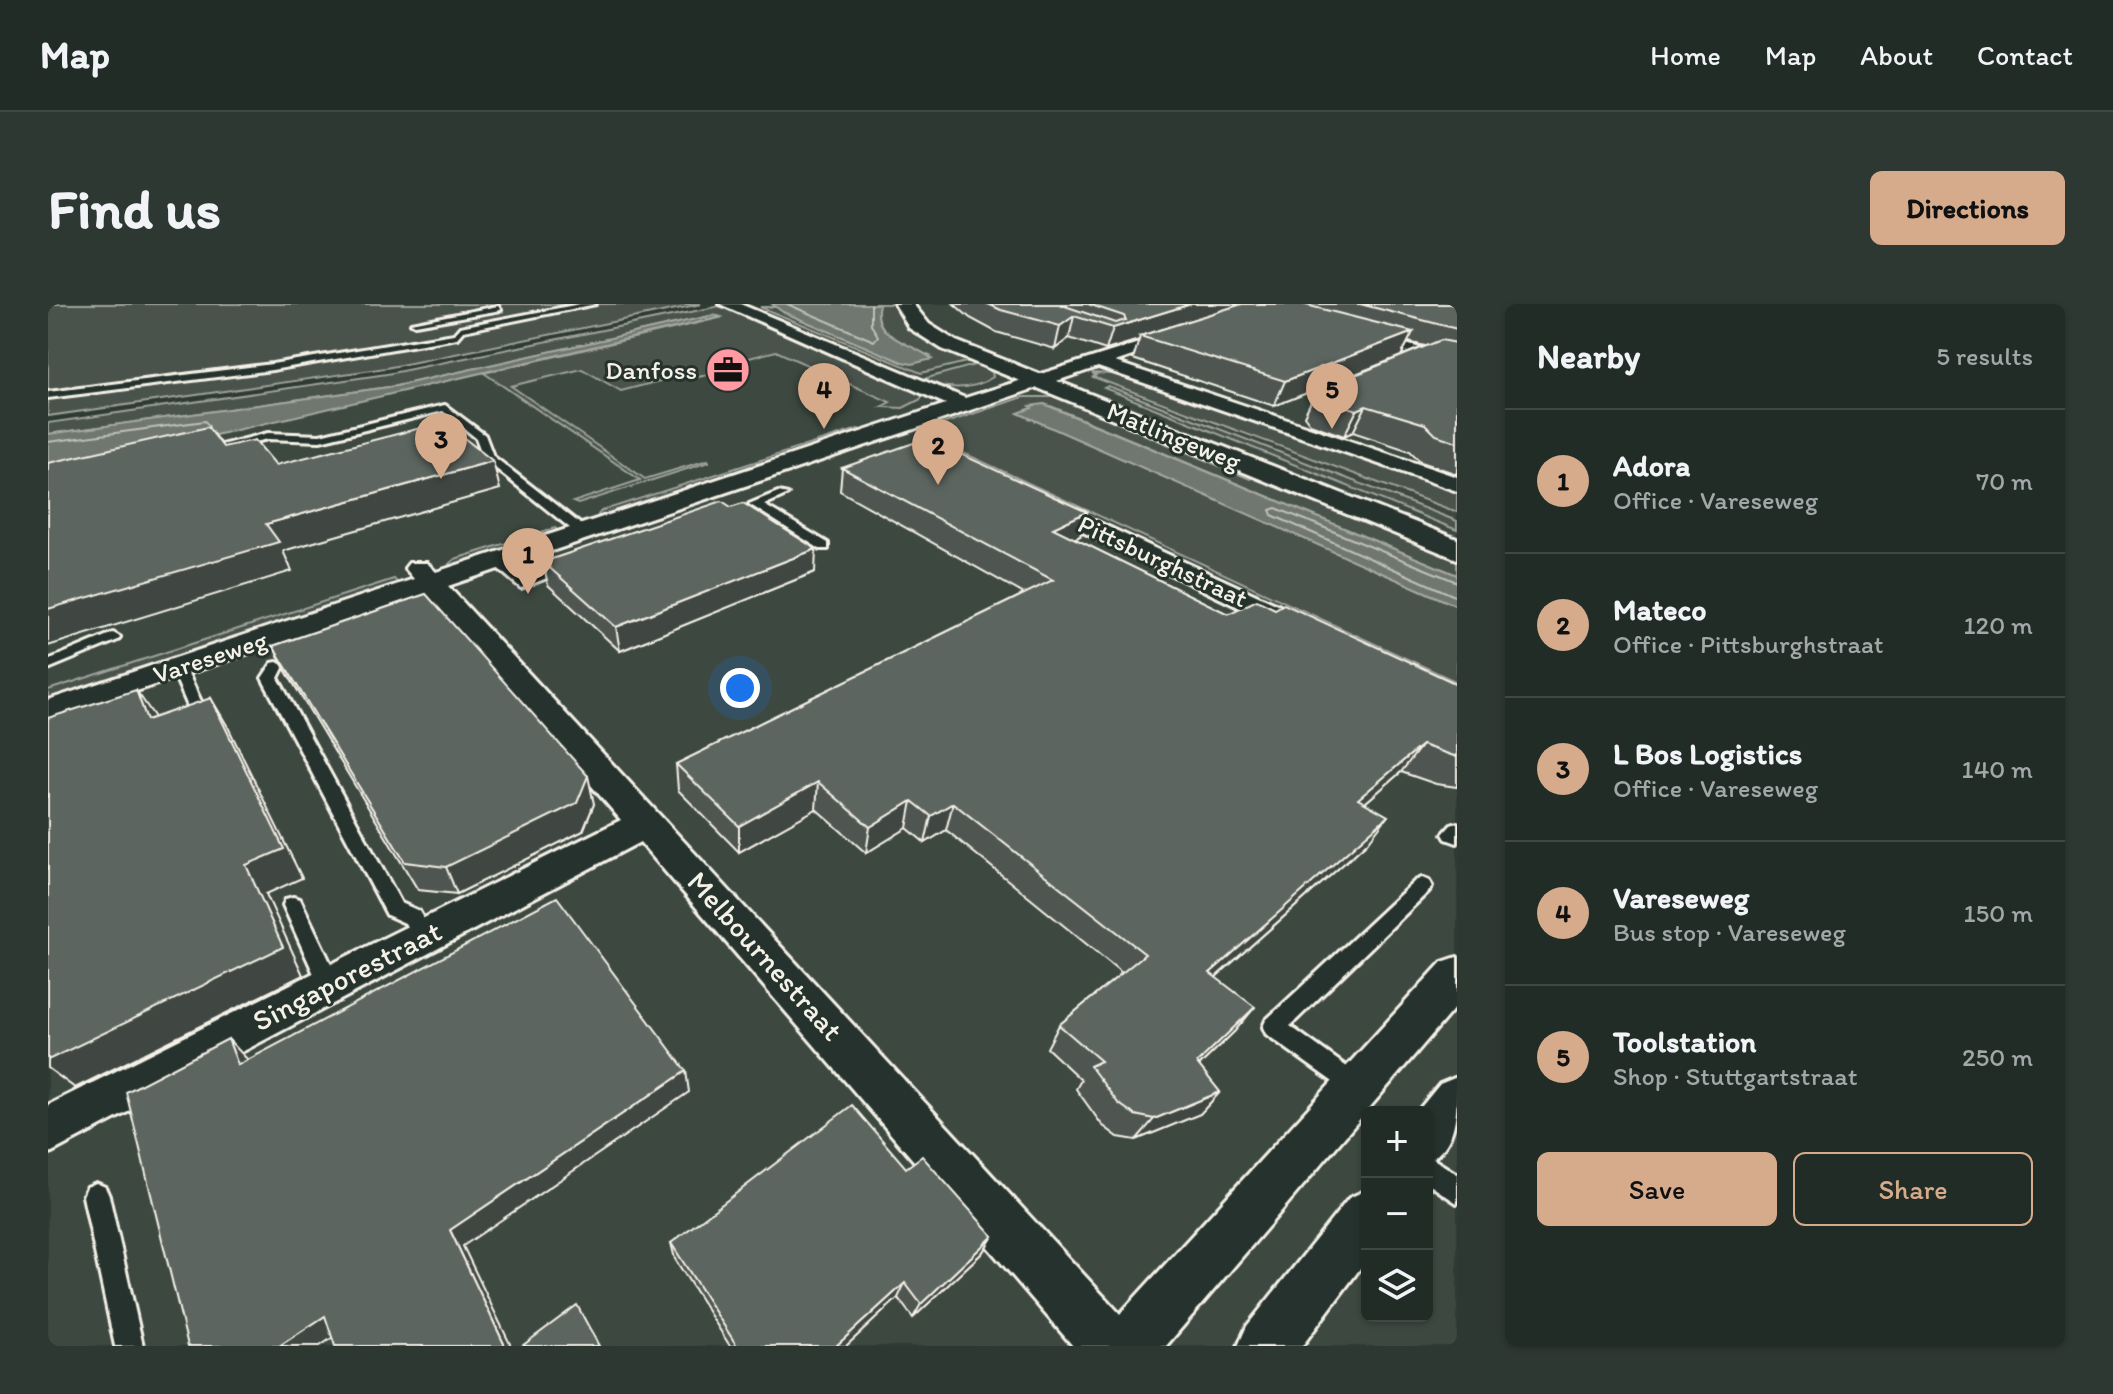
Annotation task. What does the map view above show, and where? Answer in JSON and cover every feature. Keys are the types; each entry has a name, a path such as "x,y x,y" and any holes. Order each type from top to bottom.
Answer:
{"main road":[{"name":"Matlingeweg","path":"904,304 908,317 932,336 1457,534"},
{"name":"Matlingeweg","path":"922,304 935,323 1036,375 1457,550"}],"street":[{"path":"727,304 955,401"},
{"name":"Vareseweg","path":"48,686 424,575 576,526 1036,375 1230,304"},
{"path":"1237,304 1290,318"},
{"name":"Vareseweg","path":"1036,375 1099,362 1277,304"},
{"path":"1335,330 1457,363"},
{"path":"1398,366 1426,355"},
{"path":"1099,362 1457,484"},
{"path":"1271,420 1299,408"},
{"path":"879,426 916,444"},
{"name":"Vareseweg","path":"48,711 178,667 424,575 498,562 576,526 685,506 879,426"},
{"name":"Pittsburghstraat","path":"1015,491 1315,633"},
{"name":"Melbournestraat","path":"424,575 1111,1346"},
{"name":"Singaporestraat","path":"48,1130 646,823"},
{"path":"1129,1346 1457,975"},
{"path":"1433,1130 1457,1100"},
{"path":"1267,1346 1361,1224"}],"lane":[{"path":"48,395 370,352 457,336 460,329 482,323 592,304"},
{"path":"415,323 509,306"},
{"path":"194,454 268,436 320,438 445,408 481,437 488,457 576,526"},
{"path":"752,477 782,494 755,504 824,546"},
{"path":"498,562 521,584 577,564"},
{"path":"48,665 65,660 82,647 113,637"},
{"path":"277,666 270,678 394,909 412,917 423,937"},
{"path":"178,667 204,725"},
{"path":"1357,1088 1274,1027 1422,886"},
{"path":"293,905 330,985"},
{"path":"1433,1172 1457,1190"},
{"path":"96,1196 129,1346"}],"shaded area":[{"path":"48,304 701,304 386,368 48,416"},
{"path":"815,304 1457,304 1457,1346 48,1346 48,474 758,310"},
{"path":"879,304 897,304 901,316 916,334 971,361 921,373 760,307 779,307 783,312 902,362 930,356 893,338 886,331 880,324"},
{"path":"720,306 917,390 922,395 921,399 903,408 881,407 890,402 776,351 711,368 718,372 708,375 675,377 621,391 582,369 511,386 645,479 709,462 578,504 573,502 640,480 484,373 720,318 714,315 396,386 48,434 48,423 387,374"},
{"path":"978,364 992,372 993,377 976,385 957,388 920,380"},
{"path":"1092,373 1113,374 1151,385 1457,488 1457,512 1093,377 1096,375"},
{"path":"1108,386 1457,521 1457,530 1104,388"},
{"path":"1023,397 1070,397 1148,432 1143,434 1250,479 1261,474 1457,554 1457,575 1053,407 1044,404 1019,413 1457,606 1457,682 925,435 934,427"},
{"path":"858,429 864,431 601,518 598,515 601,511"},
{"path":"555,528 560,533 453,568 449,564 455,559"},
{"path":"394,579 400,585 48,704 48,690"}],"water":[{"path":"772,304 879,304 878,316 887,332 932,359 912,364 902,362 783,312"},
{"path":"714,315 721,317 48,474 48,434 396,386"},
{"path":"1044,404 1457,575 1457,606 1018,413 1032,408 1030,406"}],"building":[{"path":"988,304 1059,304 1115,323 1126,320 1124,316 1088,304 1191,304 1113,328 1074,316 1060,326"},
{"path":"1242,304 1302,304 1413,332 1285,381 1140,336"},
{"path":"1360,304 1457,304 1457,329"},
{"path":"1441,340 1457,343 1457,442 1436,435 1425,424 1366,406 1357,410 1322,399 1316,391"},
{"path":"444,422 493,461 266,524 279,542 48,609 48,463 208,427 223,447 255,440 276,465"},
{"path":"922,440 943,446 1087,512 1053,528 1228,614 1257,600 1275,609 1284,604 1457,684 1457,757 1422,745 1358,799 1388,816 1210,973 1255,1007 1197,1063 1220,1092 1154,1119 1135,1115 1118,1103 1090,1066 1101,1061 1059,1025 1145,954 953,803 931,816 912,801 870,827 818,782 739,826 676,764 1053,580 842,468"},
{"path":"722,501 731,507 743,503 816,549 616,627 543,562"},
{"path":"426,594 588,776 577,803 446,867 405,862 273,646"},
{"path":"136,690 147,720 211,698 284,849 246,865 283,947 48,1060 48,718"},
{"path":"557,897 686,1071 450,1230 505,1346 335,1346 325,1316 279,1346 188,1346 126,1092 228,1039 238,1065"},
{"path":"852,1105 906,1168 922,1156 993,1236 921,1304 905,1283 836,1346 737,1346 671,1243"},
{"path":"577,1305 599,1346 522,1346"}],"place":[{"name":"Danfoss","path":"728,370"},
{"name":"Vareseweg","path":"824,429"},
{"name":"Toolstation","path":"1332,429"},
{"name":"L Bos Logistics","path":"441,479"},
{"name":"Mateco","path":"938,485"},
{"name":"Adora","path":"528,594"}]}
